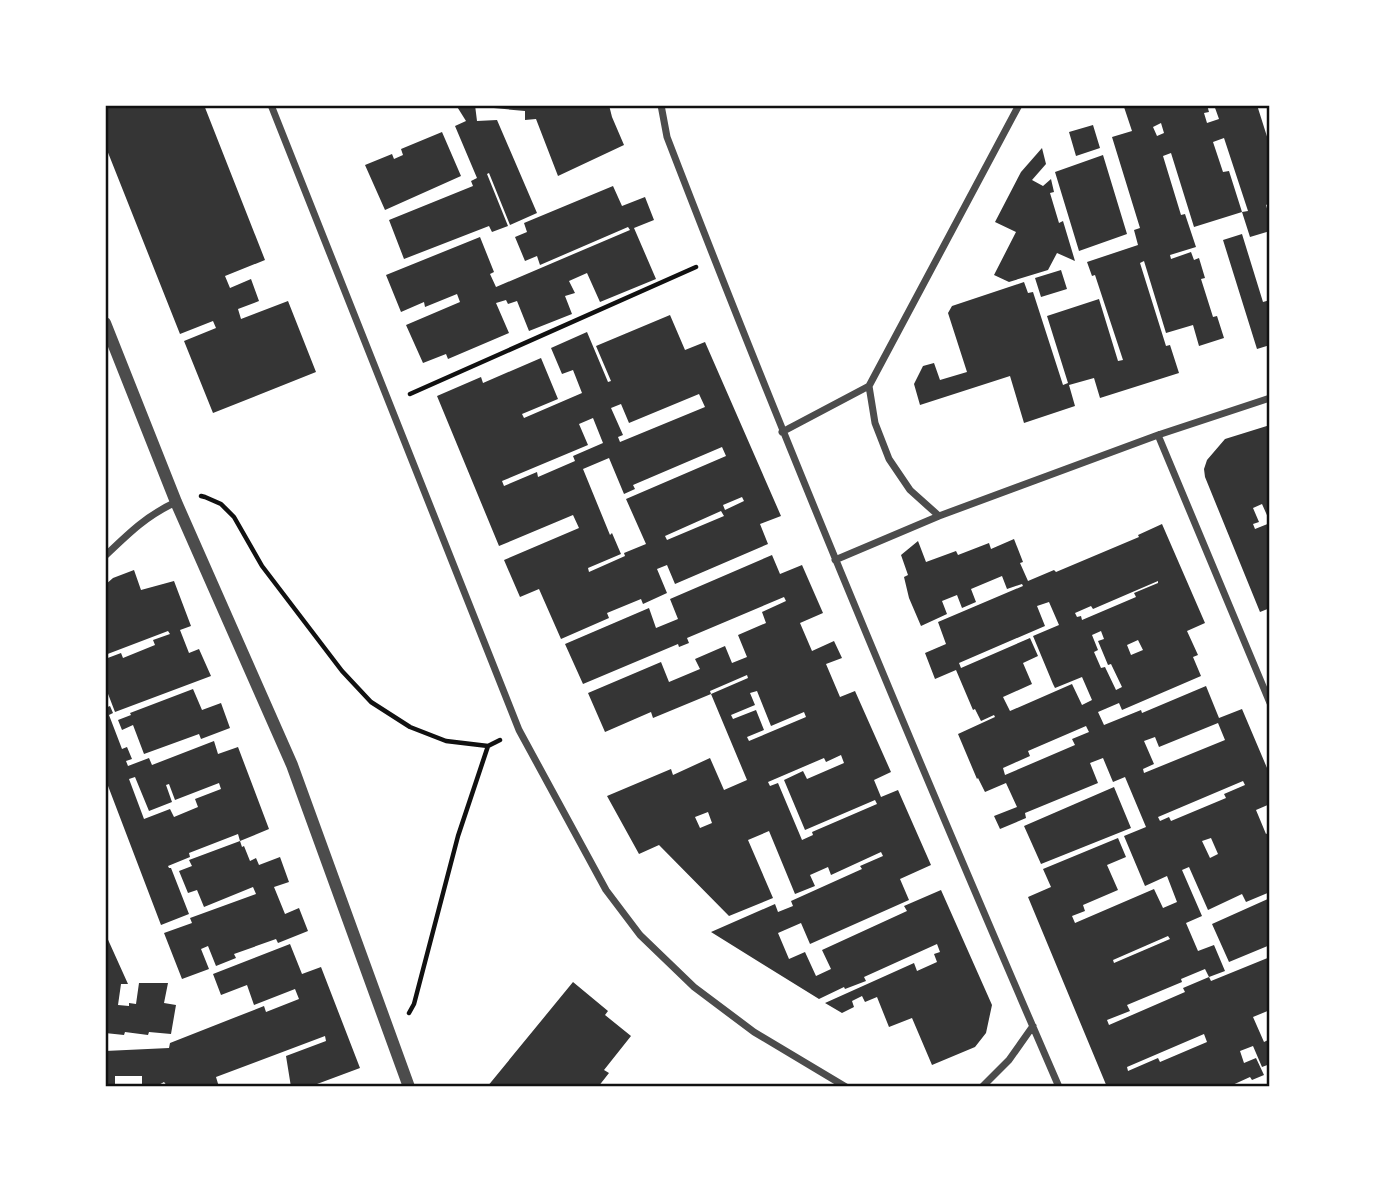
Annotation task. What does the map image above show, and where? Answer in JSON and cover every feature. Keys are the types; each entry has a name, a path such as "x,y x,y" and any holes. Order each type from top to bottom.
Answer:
{"street":[{"path":"271,105 519,730 606,890 640,935 694,988 754,1032 846,1087"},
{"path":"661,105 667,137 782,432 1059,1087"},
{"path":"782,432 869,386 1019,105"},
{"path":"105,323 176,502 292,765 409,1087"},
{"path":"869,386 875,423 889,459 910,490 939,516"},
{"path":"835,560 939,516 1270,398"},
{"path":"1158,436 1270,703"},
{"path":"105,556 142,521 157,510 176,502"},
{"path":"982,1087 1009,1060 1033,1026"}],"path":[{"path":"390,402 714,260"},
{"path":"176,502 191,496 205,497 221,504 234,517 262,566 342,671 371,702 410,727 446,741 488,746 519,730"},
{"path":"393,1040 414,1004 458,836 488,746"}],"building":[{"path":"105,105 204,105 265,260 225,276 230,288 251,279 259,301 238,309 241,319 288,301 316,372 213,413 184,341 216,328 213,321 180,334 105,145"},
{"path":"456,105 475,105 477,121 497,120 537,213 510,225 489,173 487,174 508,226 492,232 489,226 404,259 389,220 473,186 471,181 477,178 455,126 466,121"},
{"path":"483,105 609,105 624,145 558,176 536,119 525,120 525,111"},
{"path":"1207,105 1209,112 1204,113 1207,123 1219,119 1214,105 1257,105 1270,146 1270,203 1266,205 1270,231 1250,237 1242,212 1194,227 1171,153 1163,156 1181,215 1185,214 1196,247 1170,255 1171,259 1191,252 1194,260 1199,258 1205,278 1201,279 1213,317 1217,316 1224,338 1199,346 1193,325 1166,333 1144,261 1140,263 1166,346 1170,345 1179,373 1100,398 1094,378 1069,385 1075,406 1024,423 1010,376 920,405 914,384 923,366 934,363 940,380 967,372 948,313 952,306 1024,282 1028,293 1033,292 1063,385 1068,383 1047,316 1099,299 1118,361 1123,360 1095,275 1092,276 1087,262 1138,245 1134,230 1140,228 1112,137 1132,131 1124,107","holes":["1161,123 1164,133 1157,136 1153,127","1224,138 1248,211 1242,212 1229,171 1223,172 1213,142"]},
{"path":"1093,125 1100,148 1076,156 1069,132"},
{"path":"442,132 461,176 385,210 365,165 392,154 394,159 403,155 401,149"},
{"path":"1042,148 1046,164 1032,180 1043,186 1051,179 1054,192 1050,193 1059,223 1063,221 1075,261 1057,253 1048,270 1009,282 994,275 1016,232 995,222 1021,172"},
{"path":"1103,155 1127,234 1079,251 1055,172"},
{"path":"613,186 622,206 645,197 654,220 634,228 656,279 600,302 587,273 569,281 575,293 565,296 572,314 529,331 517,301 508,304 506,300 496,303 509,333 448,359 446,354 423,363 406,325 460,302 457,294 425,307 424,302 401,312 386,275 480,237 494,272 490,274 496,287 630,230 628,227 540,265 537,256 525,261 515,237 527,232 524,223"},
{"path":"1242,234 1263,302 1270,300 1270,345 1257,349 1223,240"},
{"path":"1061,270 1067,289 1041,297 1035,278"},
{"path":"670,315 685,350 705,342 781,516 760,524 768,544 675,584 667,565 657,569 667,593 643,604 641,599 607,613 609,618 561,639 539,589 520,597 504,560 579,528 573,515 499,546 437,396 481,377 483,383 541,358 558,399 522,414 524,418 582,393 573,370 562,374 551,348 587,332 608,382 611,381 596,346","holes":["699,394 705,407 620,442 618,437 623,435 611,408 621,404 629,423","593,418 603,443 573,456 575,461 538,477 537,472 504,486 502,481 588,445 579,424","722,447 726,456 626,499 646,544 589,572 588,568 621,554 612,533 610,535 583,469 609,458 624,494 635,489 633,485","742,497 744,501 725,510 723,505","721,511 724,516 667,540 665,536"]},
{"path":"1270,425 1270,522 1262,504 1253,508 1259,522 1253,524 1255,529 1270,523 1270,608 1260,612 1204,469 1207,460 1225,439"},
{"path":"1162,524 1205,623 1187,631 1198,655 1193,657 1201,676 1122,710 1119,703 1098,712 1104,725 1141,710 1142,713 1206,686 1219,718 1242,709 1270,775 1270,804 1256,810 1266,834 1270,832 1270,892 1246,902 1242,894 1208,910 1189,867 1182,870 1202,916 1186,923 1198,951 1214,945 1225,971 1209,977 1211,981 1270,957 1270,1010 1253,1017 1264,1042 1270,1039 1270,1064 1262,1067 1253,1046 1240,1051 1244,1063 1256,1058 1264,1075 1252,1080 1250,1077 1228,1087 1107,1087 1028,897 1051,887 1043,869 1118,838 1126,857 1107,865 1118,890 1083,905 1085,911 1072,916 1075,923 1154,889 1163,908 1177,902 1167,876 1145,886 1124,836 1146,827 1125,777 1113,782 1103,758 1090,763 1098,783 1025,813 1026,818 1000,829 994,816 1017,807 1006,783 985,792 958,734 995,717 994,715 981,721 975,709 973,710 956,670 935,679 925,653 946,644 938,622 1023,586 1022,584 1007,589 1002,576 971,589 976,602 962,608 957,595 942,601 947,614 921,626 909,598 904,577 908,575 901,555 918,541 926,562 956,551 958,555 989,543 991,549 1014,539 1028,581 1054,570 1056,572 1139,537 1138,535","holes":["1158,581 1134,593 1136,597 1082,620 1081,616 1077,617 1075,613 1091,606 1093,609","1049,602 1059,625 1033,636 1055,688 1082,677 1092,700 1082,705 1072,684 1010,711 1003,697 1032,684 1023,663 1038,656 1030,638 961,668 959,663 1045,626 1037,606","1101,631 1104,639 1098,641 1108,665 1111,664 1122,687 1116,690 1094,652 1098,650 1092,635","1138,640 1143,650 1131,655 1127,645","1218,723 1225,740 1144,773 1143,769 1154,764 1144,741 1155,737 1159,747","1086,726 1089,732 1072,739 1075,745 1005,775 1003,768 1030,756 1028,751","1243,781 1245,785 1224,794 1226,798 1171,821 1169,817 1160,821 1158,817","1211,838 1218,854 1210,858 1202,841","1168,936 1170,939 1114,963 1113,960","1205,969 1209,977 1183,988 1185,992 1109,1025 1107,1020 1130,1011 1127,1005 1182,982 1181,979","1204,1034 1207,1042 1160,1062 1158,1058 1128,1071 1127,1067"]},
{"path":"772,555 780,574 802,565 823,613 800,623 812,651 834,641 842,658 826,664 840,697 855,691 891,772 874,780 881,797 898,790 931,865 900,879 909,900 810,944 801,923 778,933 789,959 805,952 816,976 831,969 822,950 907,911 904,906 941,890 992,1005 986,1033 975,1047 932,1065 912,1018 889,1027 877,997 865,1002 862,996 852,1001 854,1007 842,1013 825,1003 914,963 917,971 937,962 934,954 940,952 937,944 864,977 866,981 845,989 844,987 819,999 711,932 775,904 778,912 793,906 791,901 862,869 860,866 883,856 881,852 831,875 828,867 810,875 815,886 795,894 769,831 748,840 773,898 729,916 659,845 639,854 607,796 671,769 673,775 710,758 724,790 747,780 711,694 653,718 651,712 605,732 588,693 661,662 669,682 700,669 695,659 725,646 732,663 747,657 738,635 766,623 762,612 786,601 784,597 687,638 689,643 679,647 678,644 583,684 565,644 649,608 656,628 678,619 670,599","holes":["747,675 748,678 711,694 710,691","757,691 771,726 804,712 806,717 749,741 747,737 764,730 756,710 733,719 731,715 755,705 750,693","841,755 844,763 807,779 803,771 784,780 805,830 875,800 877,804 812,832 813,835 802,840 778,783 770,786 768,782 824,758 826,762","708,812 712,823 700,828 695,817"]},
{"path":"134,570 141,590 174,581 191,626 180,630 189,653 199,649 211,676 115,712 105,686 105,659 121,653 123,658 155,645 153,640 170,634 168,631 105,655 105,585 113,578"},
{"path":"193,689 202,710 221,703 230,728 201,739 199,734 144,754 133,725 122,730 118,720 131,715 130,713"},
{"path":"110,706 113,713 109,715 122,749 127,747 132,759 126,761 128,766 149,758 152,765 214,741 218,754 238,747 269,829 240,841 238,834 189,853 190,857 168,866 189,914 161,925 105,778 105,708","holes":["135,777 149,811 172,802 166,785 169,784 175,800 219,783 221,789 195,799 198,807 174,817 170,809 144,819 129,779"]},
{"path":"1114,787 1131,828 1041,864 1024,826"},
{"path":"240,841 250,861 256,858 259,865 280,857 289,882 274,887 285,914 299,908 308,931 278,943 276,939 234,954 236,958 216,966 208,946 201,949 209,969 182,979 164,933 192,923 190,918 256,894 253,887 204,907 197,890 188,893 179,871 192,866 189,860"},
{"path":"1270,898 1270,945 1229,962 1212,924"},
{"path":"105,933 128,984 121,984 118,1005 136,1004 139,983 168,983 164,1003 176,1005 171,1034 105,1033"},
{"path":"290,944 302,974 321,967 360,1068 309,1087 291,1087 286,1056 326,1041 325,1036 216,1077 219,1087 168,1087 164,1082 155,1087 142,1087 142,1076 115,1076 115,1087 105,1087 105,1051 169,1048 170,1043 264,1006 266,1012 299,999 295,989 254,1005 247,985 221,995 213,974"},
{"path":"573,982 608,1011 605,1015 631,1036 604,1070 609,1073 598,1087 487,1087"}]}
